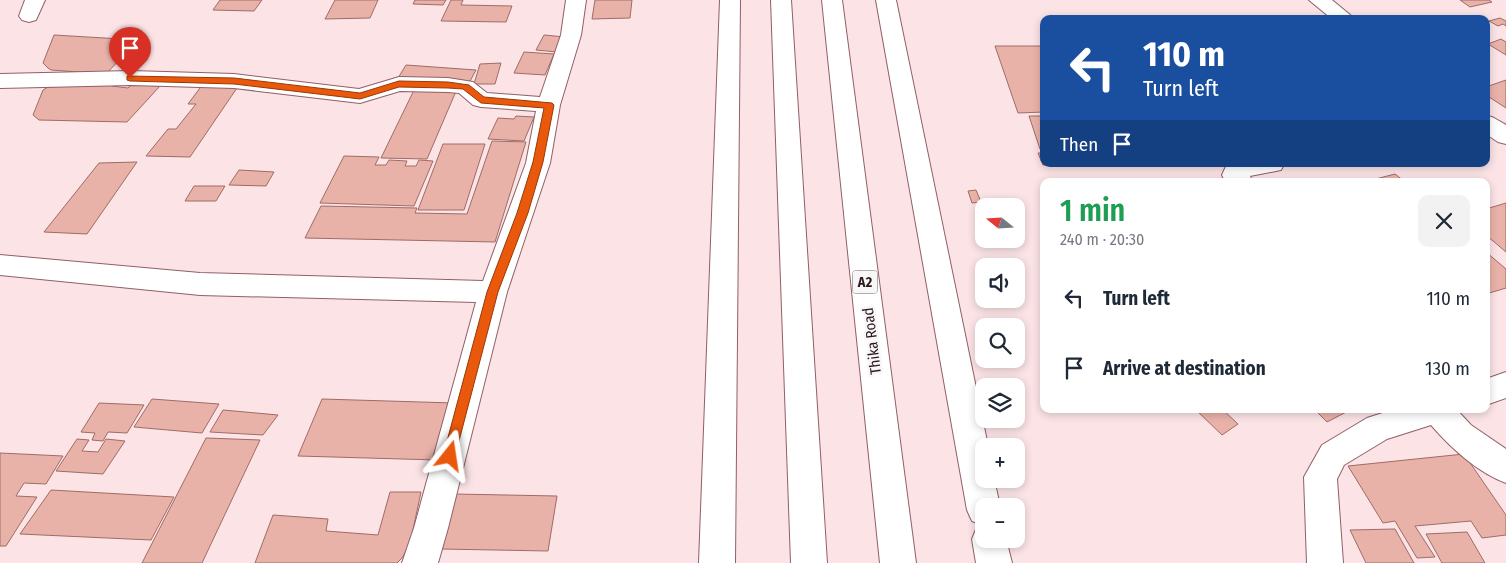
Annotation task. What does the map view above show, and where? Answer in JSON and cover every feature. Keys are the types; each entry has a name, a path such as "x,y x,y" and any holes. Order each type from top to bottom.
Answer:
{"main road":[{"path":"420,563 431,528 492,292 522,213 538,162 549,105 572,35 576,0"},
{"path":"717,563 730,0"},
{"path":"781,0 809,563"},
{"name":"Thika Road","path":"832,0 898,563"},
{"path":"886,0 922,201 937,266 982,498"},
{"path":"1331,9 1332,4 1351,0"},
{"path":"0,81 130,78 234,81 360,96 399,84 448,85 465,87 481,100 549,105"},
{"path":"1490,126 1506,136"},
{"path":"1237,178 1234,175 1236,170 1254,167"},
{"path":"0,265 200,284 492,292"},
{"path":"1490,391 1506,385"},
{"path":"1325,563 1320,477 1333,455 1378,428 1425,413"},
{"path":"1441,413 1460,435 1506,468"},
{"path":"991,548 994,563"}],"building":[{"path":"220,0 262,0 254,11 213,10"},
{"path":"335,0 378,0 370,18 325,19"},
{"path":"415,0 446,0 443,5 413,4"},
{"path":"451,0 463,0 461,5 512,6 506,22 441,21"},
{"path":"595,0 632,0 630,18 592,19"},
{"path":"1460,0 1489,0 1492,2 1470,7"},
{"path":"1500,18 1506,21 1506,26 1503,24 1498,26 1490,21"},
{"path":"54,35 138,40 106,74 51,70 48,68 43,63"},
{"path":"544,35 565,37 557,52 536,50"},
{"path":"1501,39 1506,42 1506,55 1490,45 1490,43"},
{"path":"995,46 1040,46 1040,112 1018,113"},
{"path":"524,52 554,54 545,75 514,73"},
{"path":"501,63 495,84 474,84 480,64"},
{"path":"406,65 476,70 469,83 398,78"},
{"path":"1506,80 1506,108 1490,98 1490,86"},
{"path":"115,83 112,86 128,88 133,83 160,86 127,122 39,120 33,115 43,90 48,87"},
{"path":"203,84 239,85 190,157 146,156 168,129 176,129 196,104 188,104"},
{"path":"415,88 457,89 427,159 381,158"},
{"path":"516,116 534,117 524,141 488,139 498,118 514,119"},
{"path":"1029,116 1040,116 1040,149"},
{"path":"492,141 526,142 495,242 305,238 321,206 417,208 415,213 467,214"},
{"path":"443,144 485,144 464,210 418,210"},
{"path":"344,156 379,157 375,165 386,165 389,160 407,161 405,166 416,166 419,160 433,161 414,206 320,203"},
{"path":"137,162 87,234 44,232 99,163"},
{"path":"239,170 274,172 266,186 229,185"},
{"path":"1395,174 1400,178 1380,178"},
{"path":"194,186 225,186 216,201 185,201"},
{"path":"976,190 979,198 975,198 975,203 972,203 968,191"},
{"path":"1506,203 1506,252 1490,238 1490,208"},
{"path":"1490,255 1506,269 1506,288 1490,293"},
{"path":"152,399 219,404 202,433 134,427"},
{"path":"322,399 454,403 437,460 298,456"},
{"path":"99,403 144,405 127,433 108,432 103,441 92,440 95,433 81,432"},
{"path":"223,410 278,415 263,435 210,432"},
{"path":"1199,413 1226,413 1238,424 1222,435"},
{"path":"1318,413 1344,413 1327,422"},
{"path":"206,438 260,440 202,563 142,563"},
{"path":"77,439 89,440 82,451 98,452 106,439 125,441 103,474 56,471"},
{"path":"0,453 63,456 46,484 24,483 16,496 37,497 6,546 0,546"},
{"path":"1464,454 1506,515 1506,535 1482,538 1471,521 1415,526 1435,557 1417,558 1395,521 1383,523 1348,466"},
{"path":"51,490 174,497 151,540 20,534"},
{"path":"390,492 421,492 410,544 397,563 255,563 273,515 328,519 326,531 378,535"},
{"path":"454,494 557,496 548,551 441,549"},
{"path":"1395,529 1414,563 1366,563 1350,530"},
{"path":"1467,532 1485,563 1442,563 1426,534"}],"route":[{"path":"130,78 234,81 360,96 399,84 448,85 465,87 481,100 549,105 538,162 522,213 492,292 450,456"}]}
